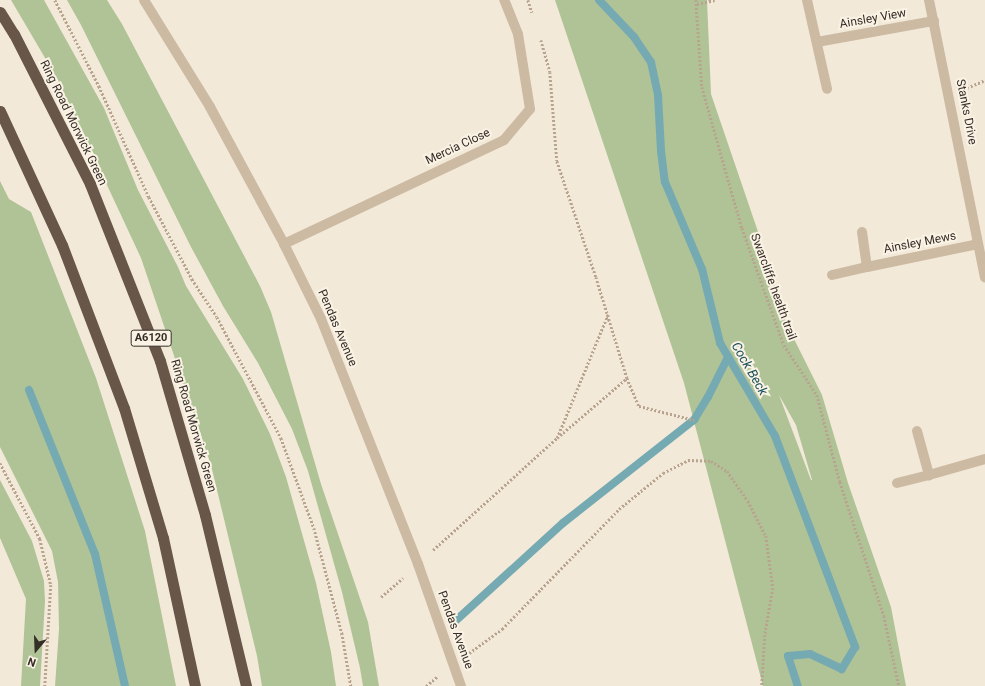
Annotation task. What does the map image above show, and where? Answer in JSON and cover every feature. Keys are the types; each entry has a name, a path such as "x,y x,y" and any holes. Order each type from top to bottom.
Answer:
{"highway":[{"name":"Ring Road Morwick Green","path":"0,12 14,34 90,184 160,361 205,515 246,686"},
{"path":"0,111 62,246 124,408 163,538 195,686"}],"street":[{"name":"Pendas Avenue","path":"144,0 210,107 284,244 321,318 418,564 455,664 461,686"},
{"name":"Mercia Close","path":"284,244 504,140 530,109 518,34 504,0"},
{"path":"807,0 827,89"},
{"name":"Stanks Drive","path":"929,0 985,277"},
{"name":"Ainsley View","path":"817,42 934,21"},
{"path":"862,232 868,267"},
{"name":"Ainsley Mews","path":"832,275 978,244"},
{"path":"918,430 928,475"},
{"path":"897,483 985,459"}],"path":[{"path":"55,0 99,86 149,197 192,279 217,317 281,438 314,528 342,633 351,686"},
{"path":"528,0 533,14"},
{"name":"Swarcliffe health trail","path":"696,0 702,87 742,228 784,345 817,394 840,482 884,616 899,686"},
{"path":"697,4 715,0"},
{"path":"539,36 550,72 557,161 608,314 627,378 639,406 694,420"},
{"path":"557,438 608,314"},
{"path":"381,597 557,438 627,378"},
{"path":"426,686 502,629 619,509 663,473 688,460 711,461 727,471 748,501 766,536 773,588 766,635 762,686"},
{"path":"0,463 40,538 51,585 45,686"}],"green space":[{"path":"11,0 44,0 104,108 138,190 178,267 186,286 243,379 270,434 286,477 316,583 331,652 336,686 262,686 257,656 211,465 141,258 58,80"},
{"path":"67,0 107,0 122,24 260,286 271,312 321,484 368,622 379,686 363,686 342,592 308,471 292,429 258,363 223,306 191,247 81,25"},
{"path":"555,0 707,0 711,94 766,255 788,327 822,395 848,483 891,607 906,686 763,686 684,383","holes":["779,395 796,425 812,480"]},
{"path":"0,181 9,199 31,212 96,378 145,531 176,686 55,686 59,629 58,582 52,551 0,447"},
{"path":"0,480 32,541 44,581 45,601 40,686 21,686 26,599 0,538"}],"waterway":[{"name":"Cock Beck","path":"599,0 634,37 651,62 658,95 661,151 665,182 702,269 720,343 775,436 855,647 842,669 810,654 788,656 798,686"},
{"path":"452,624 563,523 694,420 708,397 728,357"},
{"path":"29,390 95,554 125,686"}]}
